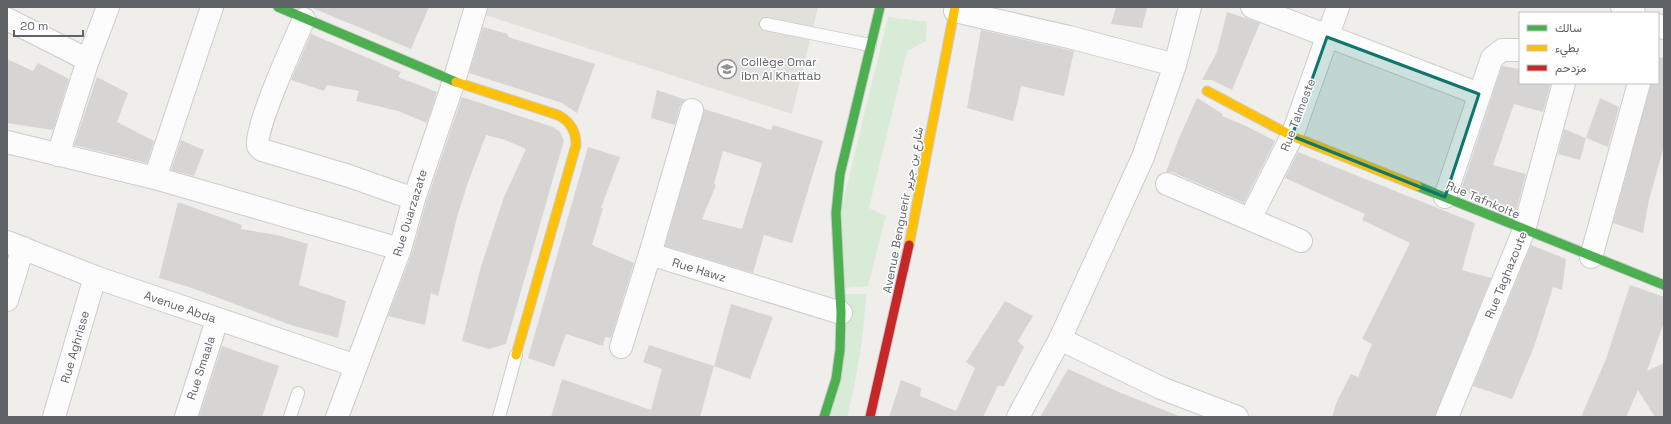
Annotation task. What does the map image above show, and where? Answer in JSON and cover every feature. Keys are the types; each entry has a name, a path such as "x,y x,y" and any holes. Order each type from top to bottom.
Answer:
{"street":[{"path":"58,155 88,60 108,7"},
{"path":"155,178 212,7"},
{"path":"278,7 454,81 558,115 567,120 573,128 577,138 576,145 516,355"},
{"name":"Rue Ouarzazate","path":"337,417 400,249 414,199 454,81 476,7"},
{"path":"824,417 836,379 840,350 841,313 836,213 839,181 880,7"},
{"path":"1018,417 1060,339 1142,157 1175,65 1190,7"},
{"path":"1252,7 1479,94"},
{"name":"Rue Talmoste","path":"1250,219 1292,136 1338,7"},
{"path":"1622,7 1632,12"},
{"path":"955,9 1175,65"},
{"name":"Avenue Benguerir شارع بن جرير","path":"870,417 901,284 955,9"},
{"path":"7,19 88,60"},
{"path":"304,19 273,92 258,138 258,146 262,150 350,176 414,199"},
{"path":"1445,197 1492,58 1502,50 1519,50"},
{"name":"Rue Taghazoute","path":"1447,417 1524,230 1564,84"},
{"path":"1591,257 1639,84"},
{"name":"Rue Tafnkolte","path":"1207,91 1292,136 1664,285"},
{"path":"621,347 692,110"},
{"path":"7,142 155,178 400,249"},
{"path":"1167,184 1301,241"},
{"path":"7,300 15,245"},
{"name":"Avenue Abda","path":"15,245 95,277 217,320 356,366"},
{"name":"Rue Hawz","path":"650,254 841,313"},
{"name":"Rue Aghrisse","path":"54,417 95,277"},
{"name":"Rue Smaala","path":"186,417 217,320"},
{"path":"1060,339 1161,388 1230,416"}],"lane":[{"path":"766,24 870,45"},
{"path":"500,417 516,355"},
{"path":"290,417 298,393"}],"highlighted area":[{"path":"1327,37 1479,94 1445,197 1292,136"}],"shaded area":[{"name":"Collège Omar ibn Al Khattab","path":"488,7 818,7 792,114 485,15"}],"green space":[{"path":"888,17 927,22 926,41 907,51 869,208 886,216 868,286 845,288 841,210"},
{"path":"846,294 866,294 860,356 847,417 827,417"}],"building":[{"path":"310,7 429,7 411,49"},
{"path":"1116,7 1147,7 1142,28 1111,24"},
{"path":"1227,12 1260,23 1232,90 1212,80 1202,80 1217,52"},
{"path":"483,27 508,34 508,37 595,64 577,113 562,103 469,73"},
{"path":"981,30 1074,51 1064,96 1021,86 1013,121 967,108"},
{"path":"311,34 401,72 398,77 437,92 427,123 398,111 356,101 359,91 327,85 324,91 291,80"},
{"path":"1659,57 1664,58 1664,146 1649,200 1643,233 1613,223 1651,84 1659,84"},
{"path":"7,59 33,71 38,63 69,79 53,130 7,123"},
{"path":"1502,66 1519,69 1519,84 1551,84 1543,112 1514,104 1493,165 1526,174 1516,212 1461,190"},
{"path":"97,77 128,93 117,122 154,141 147,163 74,145"},
{"path":"657,90 686,100 680,106 675,125 651,118"},
{"path":"462,97 553,127 560,132 564,140 506,344 489,349 462,341 480,270 504,197 526,149 505,140 486,135 467,185 457,217 438,296 431,293 425,325 388,316 412,253 426,203"},
{"path":"1197,98 1223,114 1222,116 1275,141 1244,203 1172,172 1166,172"},
{"path":"1600,98 1619,107 1608,147 1586,138"},
{"path":"704,109 771,130 773,125 823,141 792,243 764,235 753,273 665,246","holes":["723,151 762,163 742,229 702,219 716,185 714,184"]},
{"path":"1564,129 1586,138 1580,160 1558,154"},
{"path":"181,140 204,150 194,176 171,170"},
{"path":"588,147 620,157 601,208 603,208 592,245 634,263 611,338 605,337 603,346 566,334 554,367 528,358"},
{"path":"1298,152 1475,223 1462,270 1491,278 1435,417 1332,417 1337,401 1351,374 1358,377 1372,344 1362,339 1410,243 1362,220 1365,214 1285,178"},
{"path":"178,202 242,225 241,229 277,235 308,244 299,285 346,301 338,338 291,325 192,288 159,278"},
{"path":"1531,245 1566,259 1562,290 1553,287 1534,347 1512,399 1473,386"},
{"path":"1630,285 1664,297 1664,322 1647,371 1664,363 1664,417 1655,417 1638,390 1626,417 1581,417 1606,359"},
{"path":"1005,301 1033,316 1018,341 1024,347 1004,386 998,386 983,417 889,417 901,380 921,388 920,396 956,411 975,368 966,362"},
{"path":"731,304 773,317 750,379 714,366"},
{"path":"649,345 714,366 700,417 551,417 562,379 651,410 662,369 643,362"},
{"path":"222,346 279,366 262,417 199,417"},
{"path":"1068,369 1121,393 1179,417 1040,417"}],"traffic: fast":[{"path":"278,7 456,82"},
{"path":"824,417 836,379 840,350 841,313 836,213 840,174 880,7"},
{"path":"1417,186 1664,285"}],"traffic: slow":[{"path":"909,245 955,7"},
{"path":"456,82 558,115 572,127 575,135 576,145 516,355"},
{"path":"1207,91 1292,136 1417,186"}],"traffic: jam":[{"path":"870,417 909,245"}],"place":[{"name":"Collège Omar ibn Al Khattab","path":"727,69"}]}
